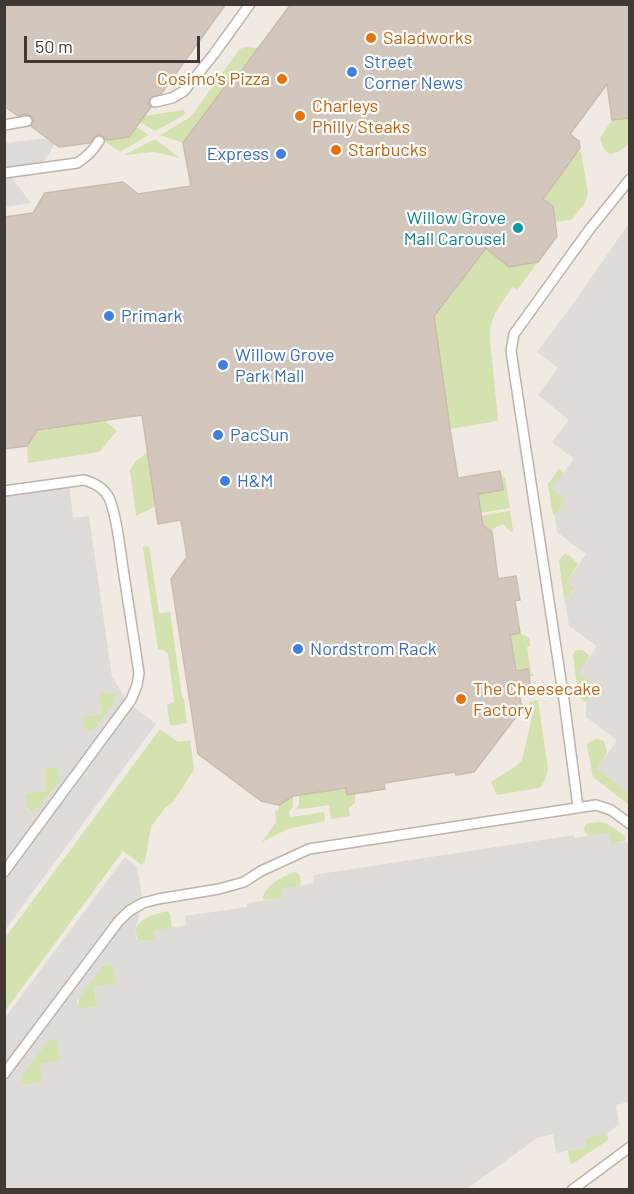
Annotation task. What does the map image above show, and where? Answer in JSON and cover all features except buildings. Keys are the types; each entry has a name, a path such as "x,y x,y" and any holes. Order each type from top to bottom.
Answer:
{"lane":[{"path":"155,102 172,98 184,91 250,4"},
{"path":"4,125 27,121"},
{"path":"4,173 77,163 85,158 99,141"},
{"path":"578,807 512,351 514,334 520,325 589,230 630,179"},
{"path":"4,491 84,480 101,487 108,496 112,504 120,544 139,673 131,700 4,872"},
{"path":"4,1074 118,922 142,903 219,889 243,882 309,849 596,805 611,810 630,824"},
{"path":"572,1190 630,1147"}],"green space":[{"path":"258,48 183,143 160,135 192,115 240,49"},
{"path":"183,110 185,113 183,116 155,131 140,122 145,116"},
{"path":"629,118 629,144 618,152 610,154 604,149 600,138 612,120"},
{"path":"136,127 149,135 120,152 104,141 129,137"},
{"path":"155,139 180,158 154,152 124,155"},
{"path":"581,152 588,193 585,203 571,220 555,222 553,206 546,201 545,193 577,153"},
{"path":"479,243 510,267 538,262 517,290 513,287 496,312 491,325 490,340 497,421 450,429 434,316 482,254"},
{"path":"104,420 117,431 99,452 28,463 27,446 37,430"},
{"path":"148,452 156,506 136,516 130,470 136,461"},
{"path":"559,469 563,474 552,488 566,500 555,516 548,484"},
{"path":"500,473 505,478 510,508 473,514 472,503 479,502 478,494 503,490"},
{"path":"510,511 513,531 511,532 503,524 494,528 492,532 479,522 484,515"},
{"path":"149,546 159,613 170,612 187,723 170,726 167,705 174,702 174,699 168,654 163,650 158,650 143,547"},
{"path":"564,554 569,555 578,564 567,582 575,588 565,600 559,561"},
{"path":"520,633 529,638 530,646 527,647 531,673 534,676 529,676 528,669 516,671 510,635"},
{"path":"578,650 589,655 579,673 598,687 586,702 578,694 573,655"},
{"path":"109,692 115,694 115,702 95,729 89,731 84,729 82,717 101,714 99,694"},
{"path":"538,700 548,768 545,779 539,788 497,795 491,782 522,760 531,721 529,702"},
{"path":"160,729 178,742 190,740 194,770 173,802 165,808 151,827 145,861 142,865 123,851 5,1011 5,938"},
{"path":"596,739 604,741 607,753 597,769 629,793 629,805 593,777 587,746"},
{"path":"55,767 59,769 59,782 36,811 30,811 27,807 26,793 45,790 44,770"},
{"path":"346,788 347,795 355,794 355,803 349,808 350,816 331,819 329,805 295,810 299,805 299,795"},
{"path":"293,796 293,807 289,811 290,817 324,812 325,821 288,829 262,842 276,822 275,812 279,809 279,805"},
{"path":"606,823 625,836 626,840 610,844 608,833 589,836 585,832 586,824"},
{"path":"295,872 300,878 300,886 282,889 283,898 265,900 263,898 271,885"},
{"path":"167,911 170,914 172,928 154,931 155,940 138,941 135,929 138,925 149,917"},
{"path":"108,964 112,965 117,982 94,987 97,1006 78,1008 79,998 101,968"},
{"path":"49,1039 57,1040 61,1059 40,1064 42,1082 24,1085 21,1081 22,1075"},
{"path":"607,1134 608,1140 572,1164 570,1163 568,1151 586,1147 585,1138"}],"shaded area":[{"path":"47,138 55,144 39,169 8,173 31,203 5,207 5,143"},
{"path":"629,223 629,793 597,769 617,740 586,717 586,702 598,687 579,673 597,646 569,626 565,600 575,589 567,582 586,554 557,532 555,516 566,500 552,488 574,459 552,442 569,420 538,395 558,368 537,352"},
{"path":"69,482 73,518 89,516 112,677 129,703 156,724 5,930 5,491","holes":["109,692 115,694 115,702 95,729 89,731 84,729 82,717 102,714 99,694","55,767 59,769 59,782 36,811 29,811 26,793 46,790 44,770"]},
{"path":"608,833 610,843 629,842 629,1102 616,1105 619,1124 607,1134 585,1138 586,1147 556,1153 553,1134 537,1138 467,1189 5,1189 4,1019 125,857 137,867 143,903 135,929 136,939 140,942 155,940 154,931 186,925 185,916 247,907 247,903 283,898 282,889 314,883 313,875 574,835 575,838","holes":["108,964 112,965 117,982 94,987 97,1006 78,1008 79,998 101,968","49,1039 56,1040 61,1059 39,1064 42,1082 24,1085 21,1081 22,1075"]}],"place":[{"name":"Saladworks","path":"371,38"},
{"name":"Street Corner News","path":"352,72"},
{"name":"Cosimo's Pizza","path":"282,79"},
{"name":"Charleys Philly Steaks","path":"300,116"},
{"name":"Starbucks","path":"336,150"},
{"name":"Express","path":"281,154"},
{"name":"Willow Grove Mall Carousel","path":"518,228"},
{"name":"Primark","path":"109,316"},
{"name":"Willow Grove Park Mall","path":"223,365"},
{"name":"PacSun","path":"218,435"},
{"name":"H&M","path":"225,481"},
{"name":"Nordstrom Rack","path":"298,649"},
{"name":"The Cheesecake Factory","path":"461,699"}]}
